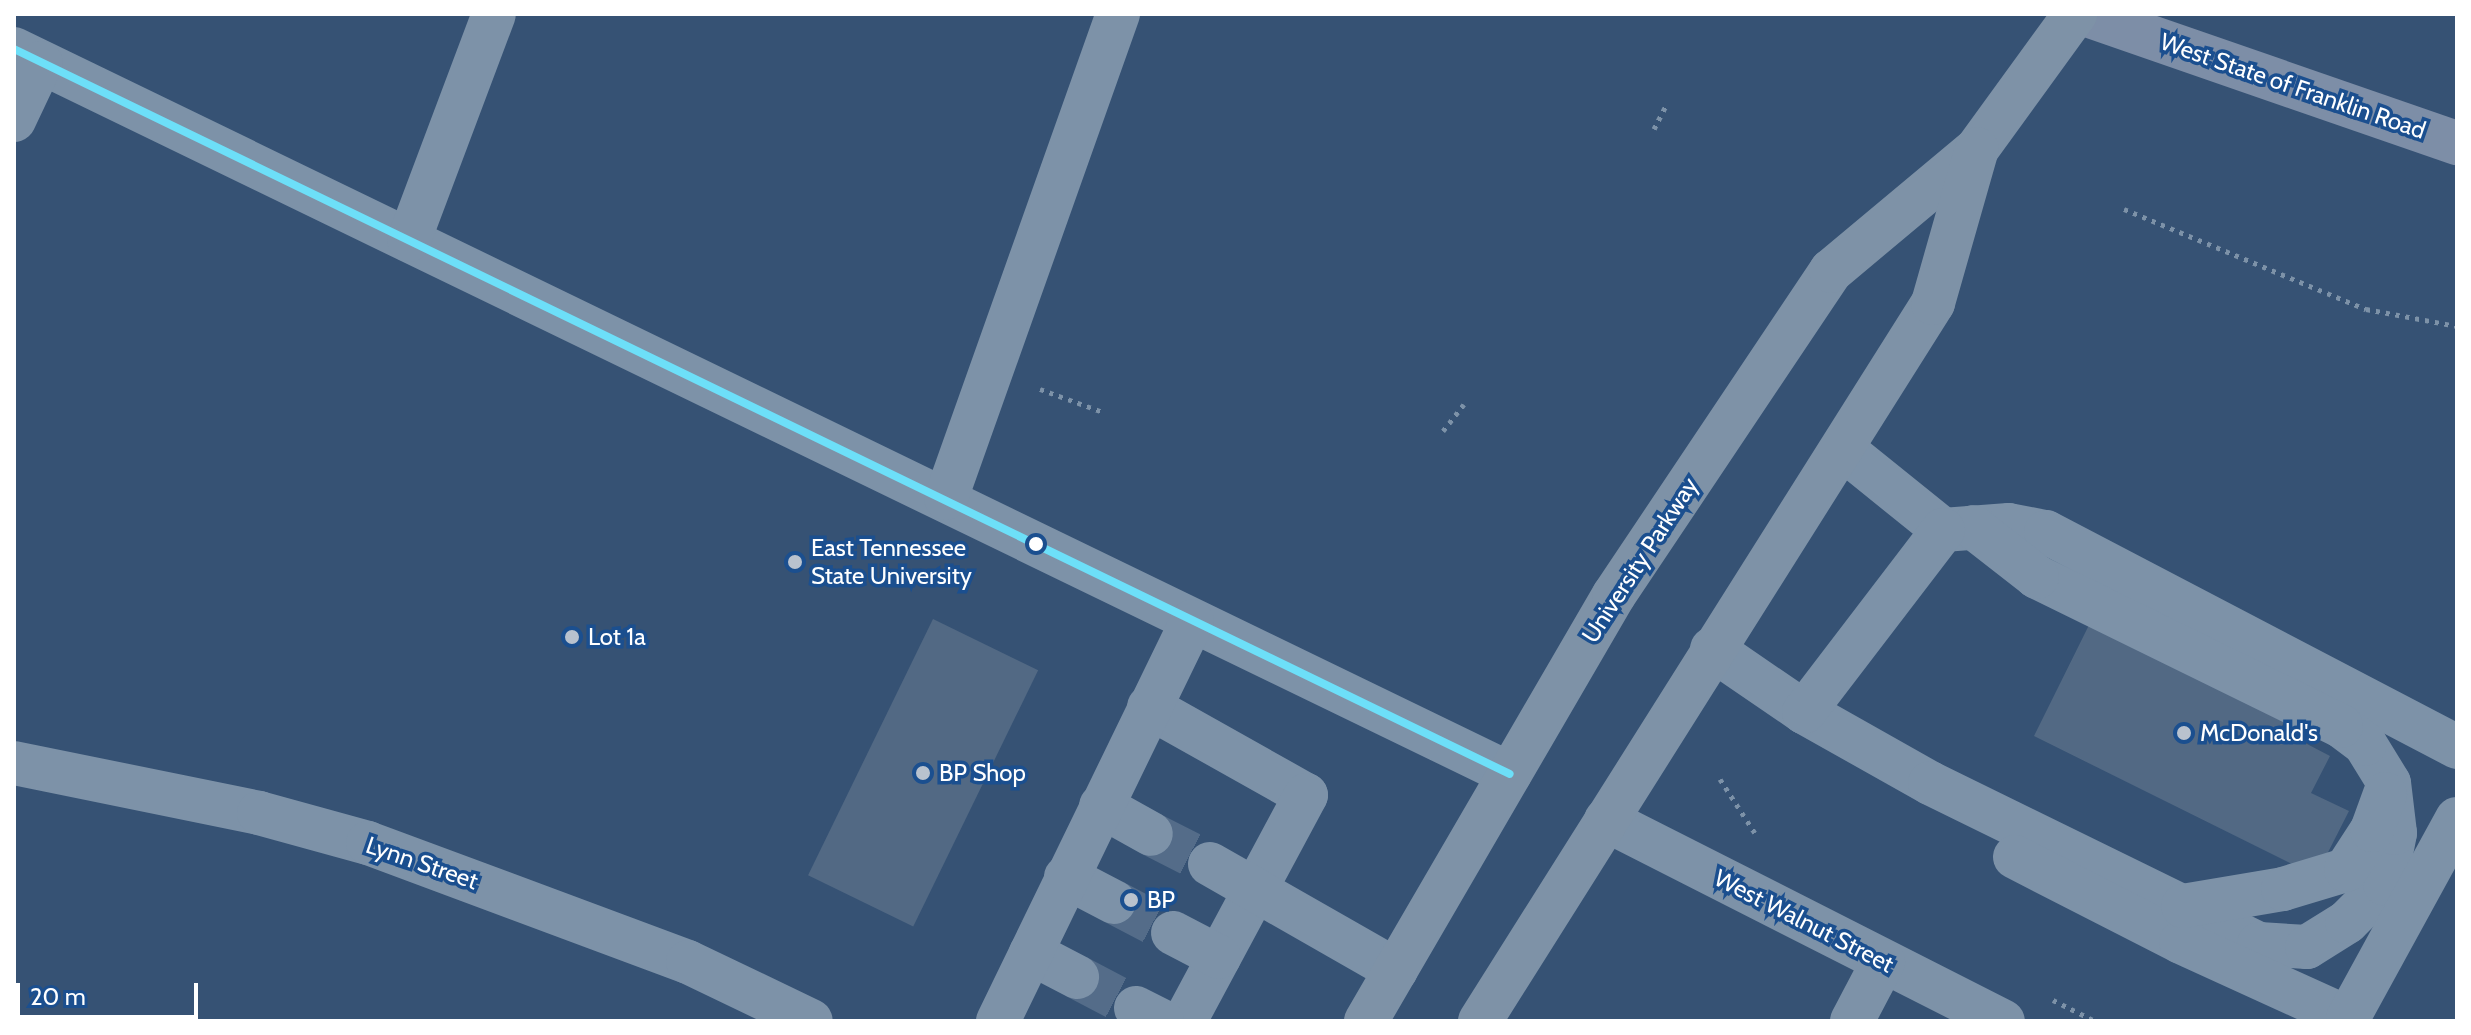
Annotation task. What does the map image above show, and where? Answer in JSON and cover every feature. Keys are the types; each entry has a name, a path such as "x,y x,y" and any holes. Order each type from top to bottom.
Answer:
{"highway":[{"name":"University Parkway","path":"1366,1021 1614,595 1831,271 1977,149 2075,14"},
{"name":"University Parkway","path":"1480,1021 1712,649 1844,450 1933,303 1977,149"}],"main road":[{"name":"West State of Franklin Road","path":"2084,14 2457,143"}],"street":[{"path":"409,240 494,14"},
{"path":"946,498 1118,14"},
{"path":"14,120 28,56 946,498 1192,622 1510,774"},
{"path":"1712,649 1804,712 1930,783 2259,944 2307,947 2347,922 2385,884 2395,833 2389,783 2365,744 2341,726 2037,577 1958,528 1844,450"},
{"path":"1804,712 1958,528 2009,525 2046,532 2457,747"},
{"path":"998,1021 1192,622"},
{"path":"1149,707 1306,795 1185,1021"},
{"path":"1804,712 1896,796 2181,942 2347,1020 2457,819"},
{"name":"Lynn Street","path":"14,763 259,813 368,843 673,956 811,1021"},
{"path":"2183,906 2283,889 2346,870 2372,830 2389,783"},
{"path":"1101,806 1151,834"},
{"name":"West Walnut Street","path":"1606,820 2003,1021"},
{"path":"1210,864 1396,970"},
{"path":"1066,877 1114,902"},
{"path":"1173,933 1219,957"},
{"path":"1031,953 1077,977"},
{"path":"1852,1021 1883,962"}],"path":[{"path":"1654,129 1667,104"},
{"path":"2124,209 2366,309 2457,326"},
{"path":"1028,385 1103,412"},
{"path":"1443,431 1464,404"}],"building":[{"name":"BP Shop","path":"933,619 1038,670 913,926 808,875"},
{"path":"2090,623 2287,716 2280,730 2330,756 2311,793 2349,811 2316,876 2034,736"}],"tunnel":[{"path":"1151,834 1210,864"},
{"path":"1114,902 1173,933"},
{"path":"1077,977 1136,1008"}],"transit line":[{"path":"14,49 1510,774"}],"place":[{"name":"East Tennessee State University","path":"795,562"},
{"name":"Lot 1a","path":"572,637"},
{"name":"McDonald's","path":"2184,733"},
{"name":"BP Shop","path":"923,773"},
{"name":"BP","path":"1131,900"}]}
